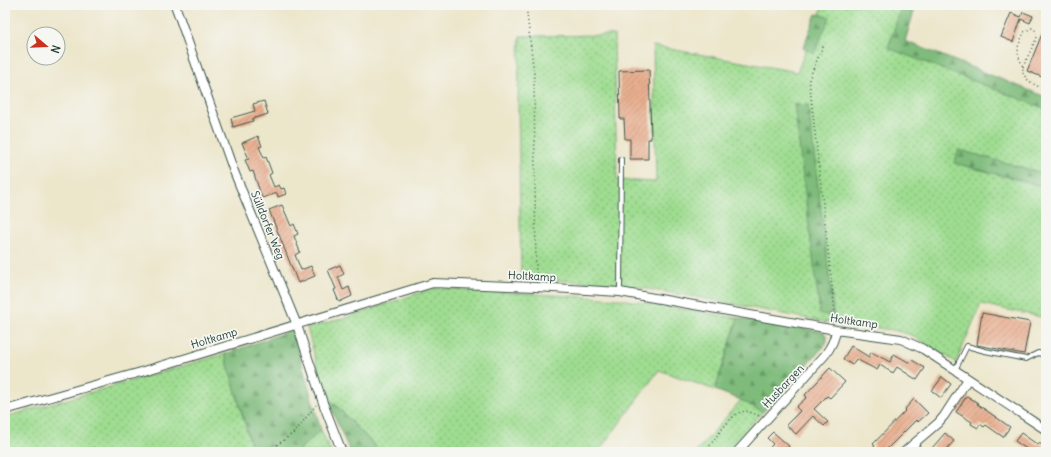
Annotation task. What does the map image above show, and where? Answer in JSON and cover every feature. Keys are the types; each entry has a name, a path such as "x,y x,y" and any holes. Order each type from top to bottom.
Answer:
{"street":[{"name":"Sülldorfer Weg","path":"175,5 234,169 297,325 323,403 342,452"},
{"name":"Holtkamp","path":"5,410 141,372 433,283 620,292 836,330 901,339 923,349 1046,430"},
{"name":"Husbargen","path":"737,452 825,355 834,342 836,330"},
{"path":"904,452 938,423 968,379"},
{"path":"912,445 919,452"}],"lane":[{"path":"620,159 620,292"},
{"path":"955,370 967,346 1026,359 1038,353 1046,354"}],"path":[{"path":"526,5 534,74 536,287"},
{"path":"1023,66 1037,37 1037,32 1032,28 1024,32 1018,47 1018,55 1023,66 1023,74 1035,85 1046,90"},
{"path":"823,46 809,79 836,330"},
{"path":"267,452 295,432 317,404"},
{"path":"705,452 733,417 740,412 749,411 766,420"}],"green space":[{"path":"823,5 906,5 893,45 1046,103 1046,318 981,304 956,362 911,335 893,330 825,322 702,298 616,284 521,278 518,101 520,36 614,35 617,180 656,182 653,46 797,72"},
{"path":"902,5 916,5 905,41 1046,97 1046,109 888,48"},
{"path":"816,14 830,17 814,53 803,48"},
{"path":"794,104 808,105 834,316 820,314"},
{"path":"959,150 1046,174 1046,187 954,163"},
{"path":"434,288 620,299 738,318 715,390 659,370 598,452 381,452 325,394 307,328 348,317"},
{"path":"738,318 823,332 827,337 825,345 763,412 741,400 715,390"},
{"path":"292,330 321,430 297,452 253,452 225,354"},
{"path":"225,354 253,452 5,452 5,417"},
{"path":"325,394 381,452 350,452"},
{"path":"741,400 763,412 730,447 728,452 696,452"},
{"path":"321,430 331,452 297,452"}],"building":[{"path":"1023,12 1033,16 1030,23 1021,19 1013,42 1001,37 1011,13 1021,17"},
{"path":"1046,24 1046,74 1044,73 1042,77 1027,71"},
{"path":"649,70 651,139 648,139 648,159 630,159 630,139 625,139 624,119 620,119 619,71"},
{"path":"264,101 268,114 252,119 253,121 233,127 231,118 255,111 253,104"},
{"path":"258,136 262,146 259,147 264,158 266,157 272,173 269,175 274,187 279,185 281,189 284,188 286,194 278,197 277,193 262,198 253,171 250,172 245,160 249,159 242,143"},
{"path":"282,205 291,226 294,224 298,234 294,236 300,252 295,255 301,270 311,266 315,276 298,283 269,210"},
{"path":"340,265 344,274 338,277 343,290 349,287 352,296 339,302 334,290 336,289 328,270"},
{"path":"982,313 1030,322 1024,354 977,345"},
{"path":"851,346 869,357 871,352 890,362 894,354 910,363 912,360 925,368 917,380 897,367 893,373 880,365 877,370 856,359 852,365 843,359"},
{"path":"830,368 845,382 830,398 827,396 814,409 828,422 824,426 813,416 796,434 786,425 800,411 796,407 807,397 805,395"},
{"path":"942,377 951,384 941,398 932,391"},
{"path":"967,396 1010,427 1003,437 986,425 984,427 980,424 978,428 971,424 972,422 956,412"},
{"path":"914,399 928,413 918,422 916,420 884,452 868,452 875,446 873,444 906,410 905,409"},
{"path":"773,432 789,446 784,452 766,452 773,444 767,438"},
{"path":"945,433 954,441 944,452 937,452 932,448"},
{"path":"1021,433 1038,445 1039,443 1046,448 1046,452 1031,452 1015,441"}]}
